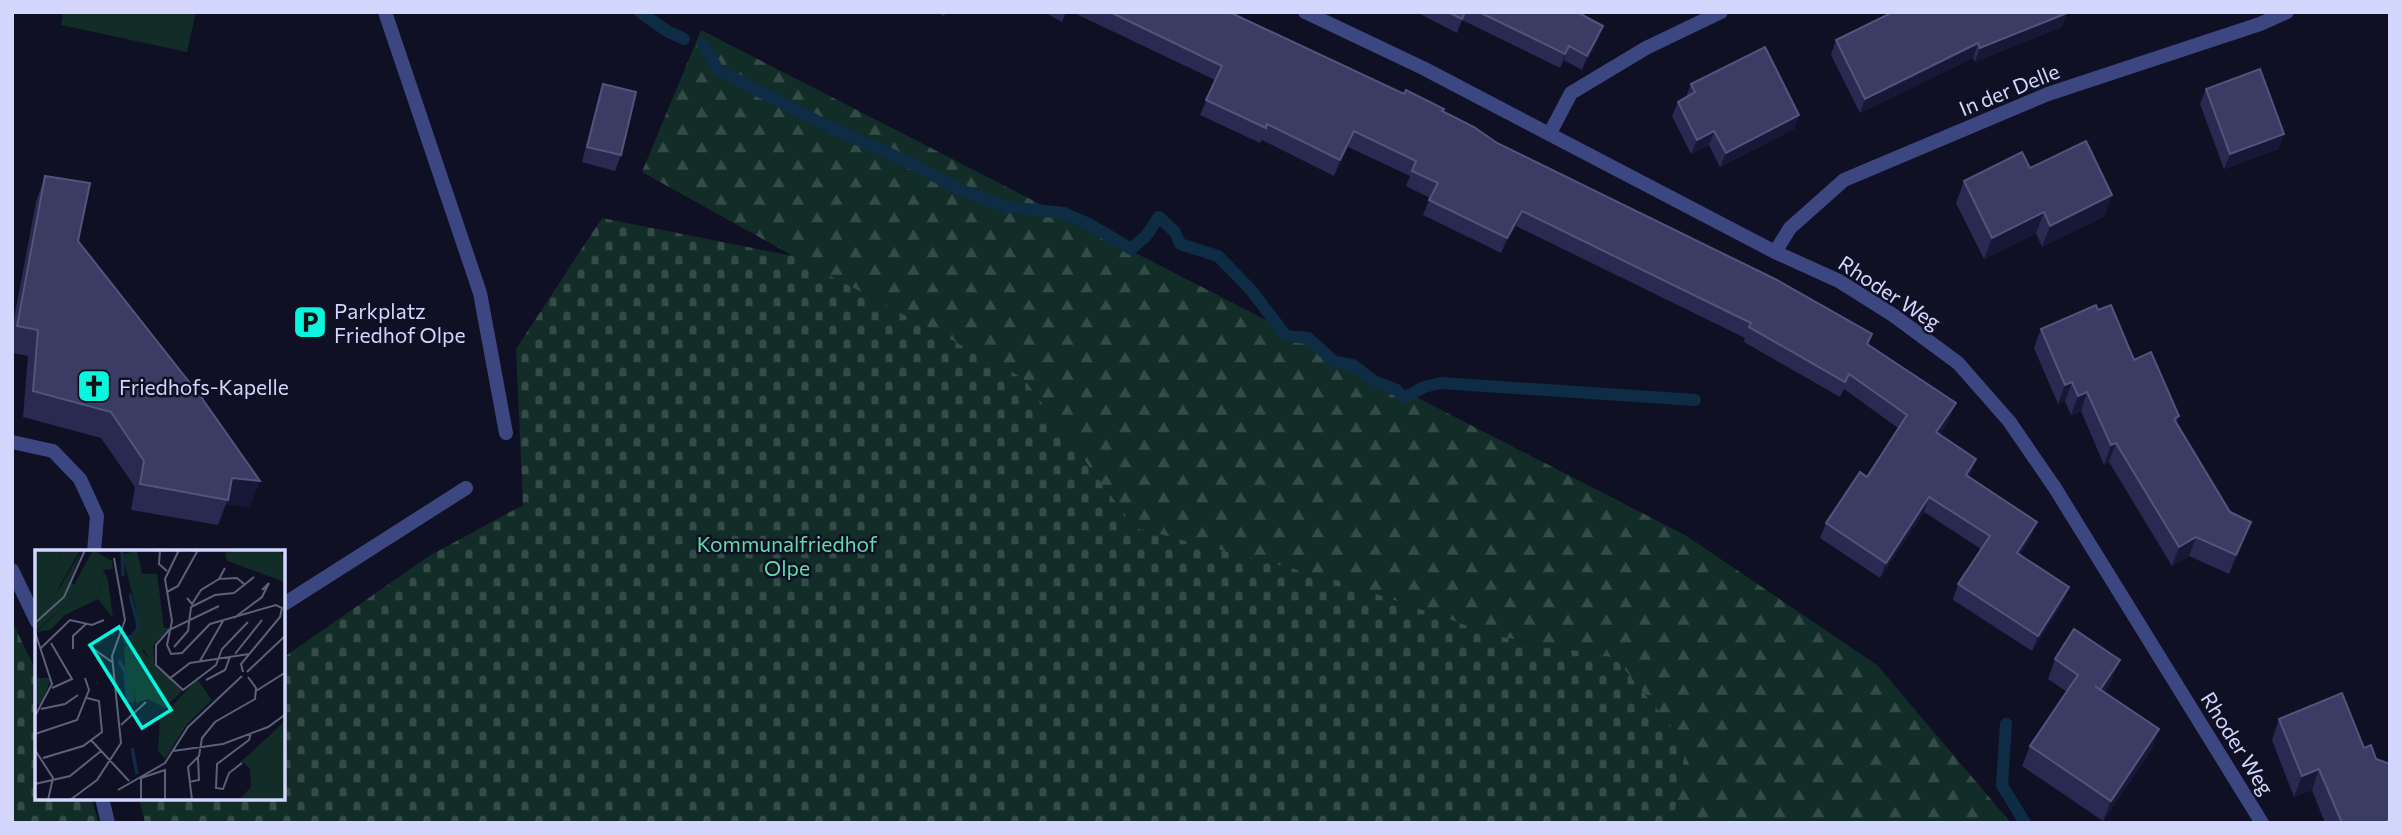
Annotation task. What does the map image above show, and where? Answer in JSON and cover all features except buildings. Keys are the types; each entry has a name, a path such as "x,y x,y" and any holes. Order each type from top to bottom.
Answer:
{"street":[{"path":"386,12 480,293 506,433"},
{"name":"Rhoder Weg","path":"1305,12 1423,68 1775,252 1839,281 1893,315 1958,363 2009,421 2055,488 2262,823"},
{"path":"1550,133 1571,93 1646,48 1721,12"},
{"name":"In der Delle","path":"1775,252 1790,228 1844,180 2048,94 2260,24 2287,12"},
{"path":"12,442 53,451 80,479 97,516 94,550"},
{"path":"285,603 466,488"},
{"path":"12,570 35,618"},
{"path":"102,800 108,823"}],"green space":[{"path":"63,12 196,12 187,52 61,25"},
{"path":"701,30 1685,535 1877,665 2011,823 1673,823 1686,744 1615,658 1497,636 1333,579 1135,528 1023,378 642,172"},
{"name":"Kommunalfriedhof Olpe","path":"602,218 793,256 1023,378 1135,528 1333,579 1497,636 1615,658 1686,744 1673,823 145,823 139,800 285,800 285,656 429,556 523,505 516,349"},
{"path":"12,621 35,669 35,800 92,800 99,823 12,823"}],"waterway":[{"path":"640,12 684,39"},
{"path":"703,44 718,70 827,126 915,165 956,188 1006,207 1064,213 1089,224 1131,249 1146,236 1159,217 1175,232 1180,244 1218,256 1251,290 1286,336 1308,338 1335,362 1353,365 1374,381 1397,390 1404,398 1424,387 1441,383 1695,400"},
{"path":"2006,724 2002,785 2025,823"}],"place":[{"name":"Parkplatz Friedhof Olpe","path":"310,322"},
{"name":"Friedhofs-Kapelle","path":"94,386"}]}
